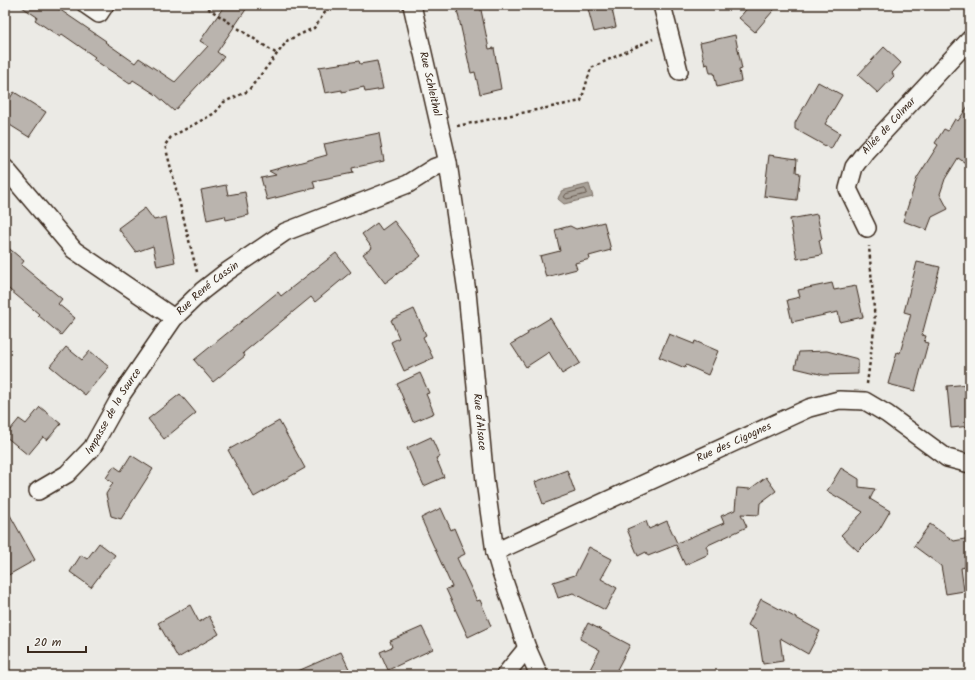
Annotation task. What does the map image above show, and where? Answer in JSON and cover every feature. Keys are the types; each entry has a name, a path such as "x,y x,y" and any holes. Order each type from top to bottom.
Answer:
{"street":[{"path":"86,5 99,14 105,5"},
{"name":"Rue Schleithal","path":"412,5 448,163"},
{"path":"662,5 679,71"},
{"name":"Allée de Colmar","path":"867,228 848,189 854,167 865,152 970,39"},
{"name":"Rue René Cassin","path":"5,168 74,250 174,318 225,273 285,232 408,184 435,167 448,163"},
{"name":"Rue d'Alsace","path":"448,163 467,292 485,481 495,552 500,572 539,675"},
{"name":"Impasse de la Source","path":"38,491 67,474 92,448 122,394 174,318"},
{"name":"Rue des Cigognes","path":"495,552 809,408 839,400 865,401 887,414 947,458 970,464"},
{"path":"505,675 528,648"}],"path":[{"path":"203,5 277,54"},
{"path":"202,292 166,145 170,137 215,112 224,102 248,91 288,40 314,28 328,8 332,5"},
{"path":"441,129 581,101 591,68 669,31"},
{"path":"865,401 876,322 867,228"}],"water":[{"path":"589,184 593,197 564,204 558,199 561,191"}],"building":[{"path":"19,5 53,5 106,41 105,42 135,63 139,58 175,82 208,46 200,41 225,5 249,5 217,52 224,57 174,111 155,94 133,80 130,84 93,59 95,57 62,34 60,37 35,20 37,17"},
{"path":"456,5 480,5 489,49 494,48 501,89 480,94 475,72 471,73"},
{"path":"587,5 611,5 616,27 594,32"},
{"path":"750,5 778,5 755,32 739,18"},
{"path":"735,35 742,69 739,70 741,81 717,87 714,73 710,73 708,64 705,65 700,43"},
{"path":"884,47 901,63 892,73 894,76 878,93 858,75"},
{"path":"359,61 360,64 377,61 383,89 365,92 364,87 342,92 342,90 325,93 319,67"},
{"path":"818,82 842,95 825,124 840,133 831,149 795,129 795,123"},
{"path":"14,92 46,112 29,137 5,122 5,106"},
{"path":"970,103 970,166 958,158 945,179 940,194 948,209 932,217 927,230 903,221 917,178 938,145 935,143 944,129 948,131 955,119 958,121"},
{"path":"379,133 384,161 352,168 353,173 313,181 315,188 267,200 261,178 276,175 269,171 327,155 324,144"},
{"path":"769,155 797,159 796,172 800,173 797,200 764,196"},
{"path":"226,185 228,195 245,192 249,215 226,220 225,216 207,220 201,190"},
{"path":"145,208 154,220 166,217 175,262 157,266 153,246 136,252 118,228"},
{"path":"817,214 822,239 819,240 822,255 797,259 790,219"},
{"path":"394,221 421,256 385,283 363,254 372,248 362,234 377,223 382,230"},
{"path":"604,222 611,250 589,256 590,259 575,263 577,269 546,277 540,256 560,251 555,230 570,226 576,229"},
{"path":"5,245 24,261 21,265 62,299 58,304 75,318 61,335 38,315 39,314 5,286"},
{"path":"336,253 351,272 315,302 311,297 243,353 245,356 213,382 194,360 278,292 281,296"},
{"path":"917,262 940,267 922,335 926,336 924,342 928,343 915,391 888,384 897,352 900,353 911,314 904,312"},
{"path":"832,283 834,290 856,286 863,317 840,322 838,312 792,322 787,300 800,297 798,290"},
{"path":"414,309 426,335 423,337 433,358 404,371 391,342 399,338 391,320"},
{"path":"550,318 580,363 562,374 549,352 526,367 511,344"},
{"path":"669,334 694,344 695,341 718,351 708,375 686,365 685,368 659,357"},
{"path":"66,347 82,360 90,351 109,367 85,395 50,366"},
{"path":"827,351 858,359 858,374 824,375 795,368 799,352"},
{"path":"420,373 429,393 426,394 434,413 413,422 397,384"},
{"path":"970,384 970,426 951,428 947,386"},
{"path":"180,394 196,413 164,439 148,419"},
{"path":"40,407 61,424 47,440 43,437 28,455 5,436 19,419 26,424"},
{"path":"279,421 305,468 254,497 228,450"},
{"path":"431,437 440,457 436,458 444,477 424,486 407,448"},
{"path":"131,455 153,469 121,519 111,516 106,494 113,483 106,478 114,466 121,471"},
{"path":"841,468 859,479 859,487 875,489 870,499 890,511 879,530 858,551 841,535 863,512 827,491"},
{"path":"567,470 575,492 543,504 535,482"},
{"path":"766,477 776,491 760,503 759,515 741,514 747,527 706,546 709,554 685,565 676,545 648,556 646,552 638,556 627,529 646,521 649,529 667,521 677,543 724,523 721,516 735,510 737,488 750,489"},
{"path":"5,506 35,560 5,577"},
{"path":"441,508 451,530 454,528 465,554 457,558 477,601 480,600 491,626 468,637 446,589 452,587 421,518"},
{"path":"930,524 954,541 970,538 970,566 961,568 964,591 946,594 941,566 914,546"},
{"path":"99,543 115,555 91,587 70,572 81,555 87,559"},
{"path":"589,547 612,559 601,579 617,588 605,610 573,593 558,598 553,582 575,575"},
{"path":"761,599 820,631 808,654 780,638 783,661 763,664 758,631 748,625"},
{"path":"190,605 199,622 209,616 219,634 178,658 158,623"},
{"path":"588,623 630,645 614,675 587,675 600,650 580,639"},
{"path":"422,627 433,649 388,670 380,652 392,647 390,641"},
{"path":"341,652 352,675 289,675"}]}
